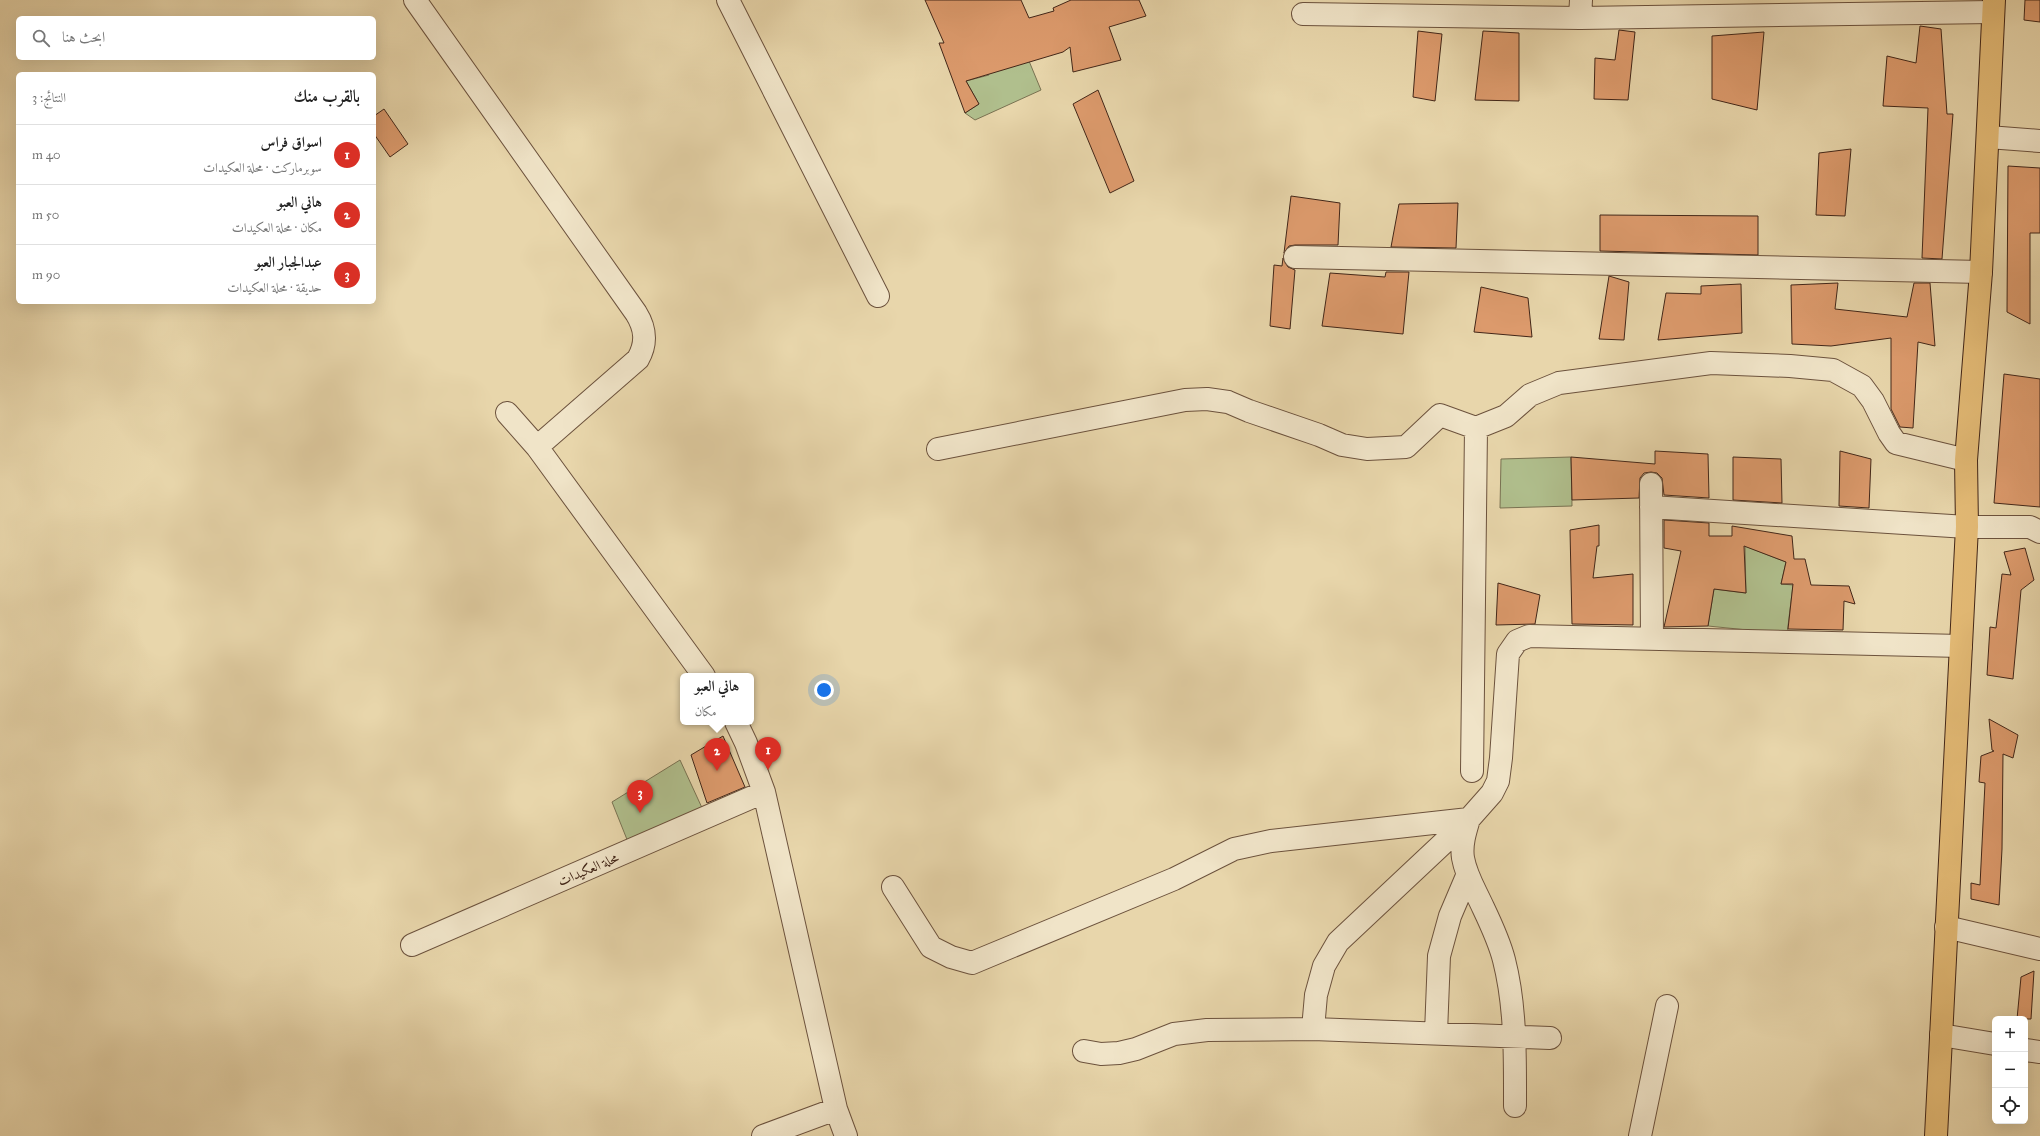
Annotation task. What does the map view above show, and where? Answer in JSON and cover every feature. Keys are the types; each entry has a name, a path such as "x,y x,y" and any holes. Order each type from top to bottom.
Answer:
{"main road":[{"path":"1936,1136 1967,527 1966,460 1981,272 1993,6"}],"street":[{"path":"415,0 632,307 642,322 645,331 643,350 638,359 538,447"},
{"path":"728,0 878,296"},
{"path":"1313,10 1993,6"},
{"path":"1988,138 2040,141"},
{"path":"1295,257 1981,272"},
{"path":"938,449 1196,399 1228,402 1249,412 1342,445 1367,449 1406,447 1440,415 1476,428 1506,416 1530,395 1559,383 1711,363 1790,366 1833,370 1862,386 1873,402 1889,433 1896,443 1966,460"},
{"path":"507,413 538,447 702,673"},
{"path":"1472,771 1476,428"},
{"path":"1651,484 1652,639"},
{"path":"1651,507 1967,527 2030,527 2040,532"},
{"path":"1313,1029 1316,994 1324,966 1338,942 1468,819 1492,792 1498,781 1508,654 1517,641 1529,636 1961,646"},
{"path":"737,725 746,743 764,792 836,1109 846,1136"},
{"name":"محلة العكيدات","path":"412,945 764,792"},
{"path":"1468,819 1463,844 1463,857 1467,876 1495,932 1504,961 1514,1036 1515,1106"},
{"path":"892,887 931,947 951,957 972,963 1188,874 1234,849 1271,841 1468,819"},
{"path":"1436,1034 1439,956 1446,929 1467,876"},
{"path":"1946,927 2040,949"},
{"path":"1640,1136 1667,1006"},
{"path":"1084,1051 1101,1054 1119,1053 1174,1034 1190,1031 1313,1029 1550,1038"},
{"path":"1941,1035 1992,1044"},
{"path":"2028,1050 2040,1052"},
{"path":"763,1136 836,1109"}],"green space":[{"path":"973,40 1029,61 1041,90 975,120 965,113 979,104 966,81 989,75"},
{"path":"1571,457 1572,506 1500,508 1501,459"},
{"path":"1745,546 1786,562 1781,584 1793,585 1787,634 1708,626 1714,589 1746,593"},
{"path":"680,760 703,810 628,842 612,802"}],"building":[{"path":"925,0 1021,0 1029,18 1054,11 1053,8 1071,0 1139,0 1146,16 1109,27 1121,60 1073,72 1070,47 1063,52 966,81 979,104 965,113 939,43 944,43"},
{"path":"2025,0 2040,0 2040,22 2024,20"},
{"path":"1920,26 1941,29 1947,114 1953,114 1942,259 1922,258 1928,108 1883,106 1887,56 1916,63"},
{"path":"1619,30 1635,32 1628,100 1594,99 1595,58 1615,60"},
{"path":"1418,31 1442,34 1435,101 1413,97"},
{"path":"1483,31 1519,33 1519,101 1475,100"},
{"path":"1764,32 1757,110 1712,99 1712,36"},
{"path":"1098,90 1134,181 1110,193 1073,104"},
{"path":"384,109 408,144 390,157 376,137 376,115"},
{"path":"1851,149 1845,216 1816,215 1819,153"},
{"path":"2008,166 2040,168 2040,233 2030,233 2030,324 2007,312"},
{"path":"1291,196 1340,203 1338,245 1295,245 1289,246 1284,253"},
{"path":"1458,203 1456,248 1391,247 1399,204"},
{"path":"1600,215 1758,216 1758,255 1600,251"},
{"path":"1283,258 1288,267 1295,270 1290,329 1270,326 1274,265 1282,266"},
{"path":"1386,272 1409,272 1403,334 1322,326 1330,273 1385,277"},
{"path":"1609,276 1629,282 1624,340 1599,339"},
{"path":"1838,283 1835,309 1907,317 1914,283 1930,283 1935,346 1918,342 1913,428 1900,427 1891,409 1891,338 1831,346 1792,344 1791,285"},
{"path":"1741,284 1742,333 1658,340 1666,293 1701,294 1701,286"},
{"path":"1481,287 1528,298 1532,337 1474,332"},
{"path":"2004,374 2040,379 2040,507 1994,503"},
{"path":"1655,451 1708,454 1709,498 1664,495 1662,478 1657,473 1651,472 1644,473 1640,478 1639,498 1572,500 1571,457 1655,464"},
{"path":"1840,451 1871,459 1869,508 1839,506"},
{"path":"1733,457 1781,459 1782,503 1733,500"},
{"path":"1664,520 1709,523 1709,536 1732,536 1732,526 1792,536 1794,559 1805,559 1811,585 1849,586 1855,604 1844,601 1843,630 1788,629 1793,584 1781,584 1786,562 1744,546 1746,593 1714,589 1708,626 1664,627 1681,551 1664,548"},
{"path":"1599,525 1599,546 1597,546 1593,578 1633,574 1633,625 1572,624 1570,530"},
{"path":"2025,548 2034,580 2021,590 2013,679 1987,675 1990,627 1996,628 2002,574 2011,575 2004,552"},
{"path":"1498,583 1540,595 1535,624 1496,625"},
{"path":"1989,719 2018,735 2013,758 2003,754 2002,849 1999,905 1971,899 1971,883 1980,885 1985,783 1979,782 1981,756 1994,751 1992,750"},
{"path":"723,736 745,787 707,803 691,755"},
{"path":"2034,971 2031,1019 2028,1019 2028,1016 2017,1016 2021,977"}],"place":[{"name":"اسواق فراس","path":"768,770"},
{"name":"هاني العبو","path":"717,771"},
{"name":"عبدالجبار العبو","path":"640,813"}]}
